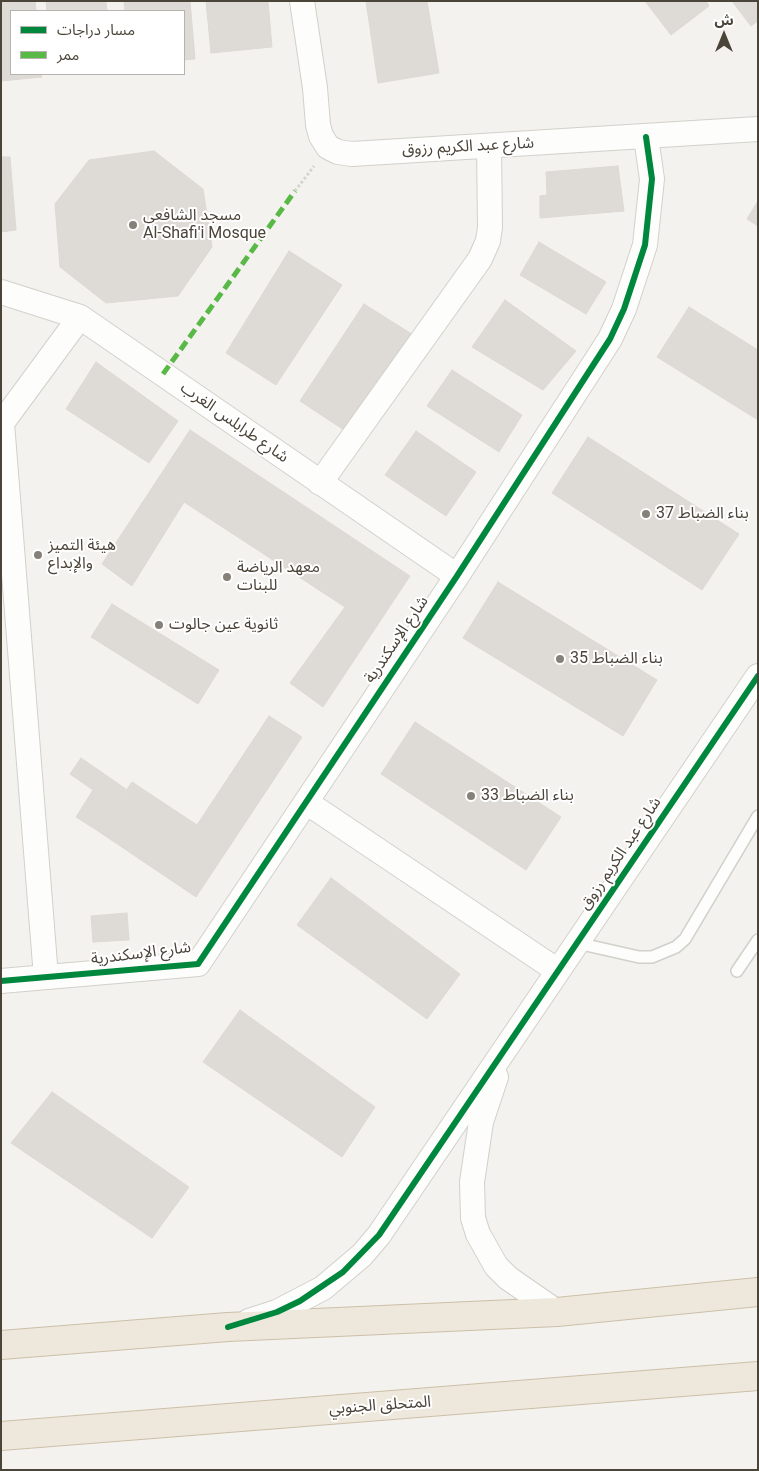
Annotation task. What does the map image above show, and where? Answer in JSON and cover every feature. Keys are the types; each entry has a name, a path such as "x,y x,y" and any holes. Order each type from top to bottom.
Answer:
{"highway":[{"path":"1,1345 228,1327 557,1312 758,1292"},
{"name":"المتحلق الجنوبي","path":"1,1436 758,1376"}],"street":[{"name":"شارع عبد الكريم رزوق","path":"302,1 315,88 318,126 321,136 328,147 338,152 352,154 758,129"},
{"name":"شارع الإسكندرية","path":"1,981 198,964 456,576 610,339 624,309 645,245 652,179 646,137"},
{"path":"320,483 480,259 488,242 490,227 488,146"},
{"name":"شارع طرابلس الغرب","path":"1,292 80,318 456,576"},
{"path":"46,977 11,650 2,423 80,318"},
{"name":"شارع عبد الكريم رزوق","path":"228,1327 277,1312 300,1301 343,1272 379,1235 758,676"},
{"path":"306,802 558,971"},
{"path":"506,1047 481,1122 472,1182 473,1218 478,1234 496,1266 508,1278 557,1312"}],"lane":[{"path":"577,943 639,957 652,957 676,948 685,939 758,816"},
{"path":"737,971 758,940"}],"building":[{"path":"1,1 35,1 36,10 10,10 10,75 41,75 42,77 1,81"},
{"path":"46,1 106,1 107,10 47,10"},
{"path":"124,1 190,1 195,59 185,60 185,10 125,10"},
{"path":"206,1 268,1 272,47 211,53"},
{"path":"366,1 427,1 439,73 378,83"},
{"path":"645,1 706,1 709,6 671,35"},
{"path":"732,1 758,1 758,21 751,26"},
{"name":"مسجد الشافعي Al-Shafi'i Mosque","path":"154,151 203,189 212,247 178,296 106,303 60,267 55,204 89,160"},
{"path":"1,157 10,157 16,230 1,232"},
{"path":"618,166 624,211 540,218 540,196 547,195 546,172"},
{"path":"758,201 758,226 747,219"},
{"path":"539,242 606,282 586,314 520,275"},
{"path":"289,251 342,285 276,385 226,353"},
{"path":"505,300 576,351 543,390 472,347"},
{"path":"364,304 415,336 350,434 300,401"},
{"path":"689,307 758,350 758,420 657,357"},
{"path":"96,362 178,421 149,463 66,409"},
{"path":"452,370 522,415 499,452 427,406"},
{"path":"190,430 410,576 323,707 290,683 345,607 184,502 132,586 102,564"},
{"path":"416,431 476,472 446,516 385,475"},
{"name":"بناء الضباط 37","path":"588,437 739,534 702,590 552,493"},
{"name":"بناء الضباط 35","path":"498,582 657,680 623,736 463,638"},
{"path":"112,604 219,670 198,704 91,637"},
{"path":"269,716 302,737 196,897 98,831 132,782 197,825"},
{"name":"بناء الضباط 33","path":"415,722 561,817 526,870 381,774"},
{"path":"81,758 126,789 98,831 76,817 93,790 70,774"},
{"path":"331,878 460,974 427,1019 297,925"},
{"path":"127,913 129,940 93,942 91,916"},
{"path":"240,1010 375,1107 342,1157 203,1062"},
{"path":"52,1092 189,1187 152,1238 11,1143"}],"marked path":[{"path":"163,374 295,191"}],"cycle path":[{"path":"1,981 198,964 457,576 610,339 624,309 645,245 652,179 646,137"},
{"path":"228,1327 277,1312 300,1301 343,1272 379,1235 758,676"}],"place":[{"name":"مسجد الشافعي Al-Shafi'i Mosque","path":"133,225"},
{"name":"بناء الضباط 37","path":"646,514"},
{"name":"هيئة التميز والإبداع","path":"38,555"},
{"name":"معهد الرياضة للبنات","path":"227,577"},
{"name":"ثانوية عين جالوت","path":"159,625"},
{"name":"بناء الضباط 35","path":"560,659"},
{"name":"بناء الضباط 33","path":"471,796"}]}
